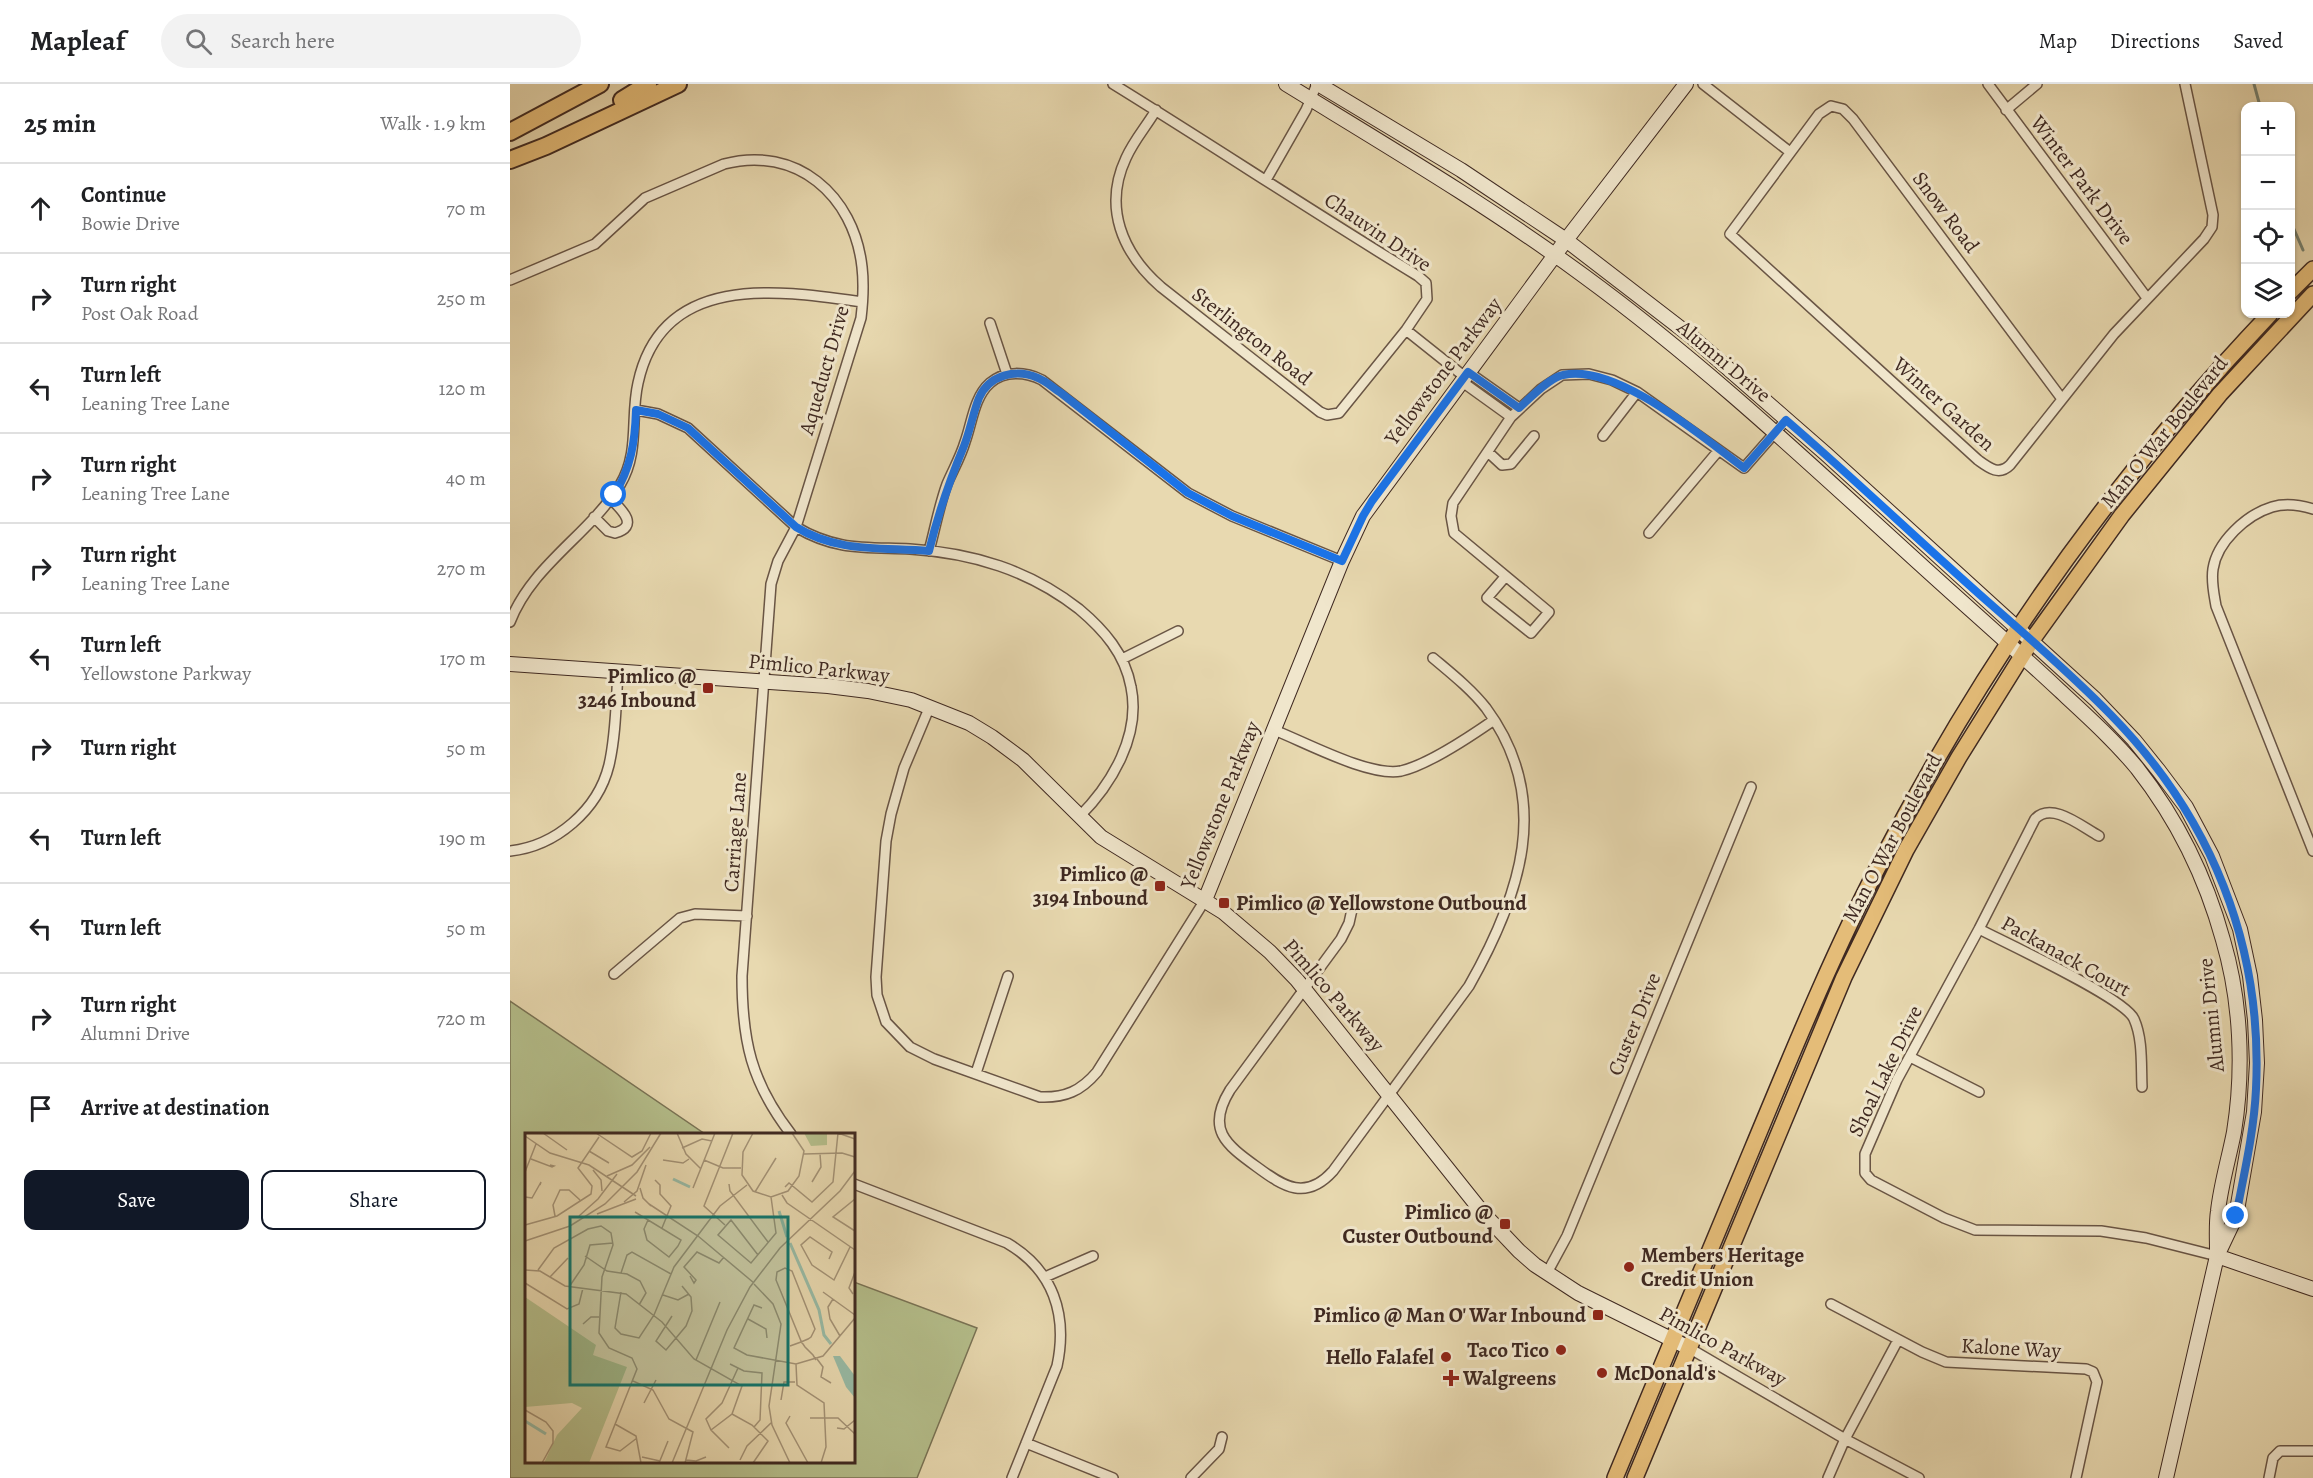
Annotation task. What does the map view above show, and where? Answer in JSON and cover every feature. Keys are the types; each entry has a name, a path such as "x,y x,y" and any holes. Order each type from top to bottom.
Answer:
{"highway":[{"path":"510,120 577,84"},
{"path":"510,132 600,84"},
{"path":"510,160 610,107 648,84"},
{"path":"510,160 546,146 678,84"}],"main road":[{"path":"2295,287 2313,269"},
{"name":"Man O War Boulevard","path":"1635,1478 1861,941 1923,818 2032,640 2122,515 2197,421 2313,294"},
{"name":"Man O War Boulevard","path":"1615,1478 1804,1024 1843,938 1913,800 2007,643 2104,508 2187,405 2266,318"}],"street":[{"name":"Chauvin Drive","path":"1113,84 1423,280 1428,287 1428,299 1406,330"},
{"name":"Alumni Drive","path":"1286,84 1451,185 1555,255 1689,358 2022,656 2099,727 2137,768 2187,846 2214,909 2228,962 2239,1038 2237,1106 2217,1213 2217,1256"},
{"name":"Alumni Drive","path":"1318,84 1461,170 1566,240 1692,337 2019,627 2112,716 2177,795 2212,856 2240,929 2253,995 2257,1049 2256,1091 2250,1140 2236,1216 2217,1256 2166,1478"},
{"path":"1266,180 1318,84"},
{"name":"Yellowstone Parkway","path":"930,706 904,768 886,841 876,977 877,995 886,1022 910,1047 934,1059 1040,1097 1053,1097 1078,1091 1097,1072 1205,900 1342,561 1372,501 1566,240 1686,84"},
{"path":"1703,84 1790,152"},
{"name":"Winter Park Drive","path":"1988,84 2147,298"},
{"path":"2006,110 2037,84"},
{"name":"Winter Garden","path":"1790,152 1730,234 1969,452 1994,470 2006,469 2147,298 2204,239 2213,223 2212,205 2185,84"},
{"name":"Snow Road","path":"1790,152 1823,110 1836,107 1848,112 2062,399"},
{"name":"Sterlington Road","path":"1156,110 1126,158 1117,188 1118,221 1123,239 1138,265 1149,276 1326,415 1333,415 1344,410 1406,330"},
{"name":"Aqueduct Drive","path":"510,280 595,244 635,206 661,190 724,164 765,160 802,171 816,180 838,202 848,217 859,249 864,285 857,333 796,527"},
{"path":"510,622 524,593 545,567 611,499 622,482 631,459 638,385 643,364 652,346 675,319 691,308 731,295 767,292 862,302"},
{"path":"990,323 1007,374"},
{"path":"1406,330 1511,417"},
{"path":"929,551 947,486 964,445 979,398 990,383 1007,374 1028,374 1042,380 1174,483 1208,505 1342,561"},
{"path":"1505,577 1487,598 1532,633 1549,612 1454,533 1451,516 1453,503 1511,417 1519,408 1562,375 1589,374 1612,380 1637,392 1744,468 1786,420"},
{"path":"1465,377 1519,408"},
{"path":"1603,436 1637,392"},
{"path":"636,410 658,414 688,428 796,527 812,536 840,545 929,551 980,558 1014,570 1044,585 1090,618 1105,634 1122,659 1133,697 1130,730 1117,767 1106,786 1079,817"},
{"path":"1488,452 1502,465 1511,464 1534,436"},
{"path":"1650,533 1719,450"},
{"path":"594,518 609,531 615,533 624,528 627,524 626,514 611,499"},
{"path":"2313,509 2297,505 2272,507 2245,523 2223,545 2213,569 2212,586 2216,606 2313,851"},
{"name":"Carriage Lane","path":"790,1133 776,1115 755,1074 748,1050 742,999 771,584 778,561 796,527"},
{"path":"1122,659 1178,631"},
{"path":"1353,905 1349,923 1341,939 1222,1103 1219,1122 1224,1141 1276,1182 1298,1189 1308,1188 1325,1180 1333,1171 1469,986 1481,965 1505,910 1520,864 1525,831 1525,802 1522,784 1510,747 1494,720 1473,693 1433,658"},
{"name":"Pimlico Parkway","path":"510,664 868,691 930,706 969,723 1005,746 1042,778 1101,837 1125,854 1223,912 1270,952 1305,989 1497,1230 1527,1258 1547,1273 1602,1306 1673,1339 1919,1478"},
{"path":"510,851 554,837 572,825 595,796 609,763 618,672"},
{"path":"1274,730 1365,768 1400,771 1417,765 1494,720"},
{"name":"Custer Drive","path":"1547,1273 1570,1228 1751,787"},
{"name":"Shoal Lake Drive","path":"2099,836 2055,813 2039,814 1897,1080 1865,1154 1863,1161 1865,1173 1872,1180 1944,1218 1975,1230 2101,1231 2145,1238 2217,1256"},
{"path":"614,974 680,918 695,914 747,916"},
{"name":"Packanack Court","path":"1979,929 2109,996 2129,1011 2137,1027 2140,1042 2142,1087"},
{"path":"976,1073 1008,976"},
{"path":"1910,1057 1979,1092"},
{"path":"855,1184 1006,1243 1024,1255 1045,1277 1054,1295 1060,1316 1061,1346 1057,1366 1012,1478"},
{"path":"1045,1277 1093,1256"},
{"path":"2217,1256 2313,1289"},
{"name":"Kalone Way","path":"1831,1304 1898,1340 1946,1362 2086,1369 2093,1372 2097,1382 2076,1478"},
{"path":"1828,1478 1845,1438 1898,1340"},
{"path":"1191,1478 1219,1449 1222,1437"},
{"path":"1026,1443 1113,1478"},
{"path":"2269,1478 2273,1458 2277,1452 2284,1450 2313,1451"}],"green space":[{"path":"510,1001 704,1133 525,1133 525,1463 855,1463 855,1282 977,1328 917,1478 510,1478"}],"waterway":[{"path":"2254,84 2259,102"},
{"path":"2295,232 2303,250"}],"place":[{"name":"Pimlico @ 3246 Inbound","path":"708,688"},
{"name":"Pimlico @ 3194 Inbound","path":"1160,886"},
{"name":"Pimlico @ Yellowstone Outbound","path":"1224,903"},
{"name":"Pimlico @ Custer Outbound","path":"1505,1224"},
{"name":"Members Heritage Credit Union","path":"1629,1267"},
{"name":"Pimlico @ Man O' War Inbound","path":"1598,1315"},
{"name":"Taco Tico","path":"1561,1350"},
{"name":"Hello Falafel","path":"1446,1357"},
{"name":"McDonald's","path":"1602,1373"},
{"name":"Walgreens","path":"1451,1378"}],"route":[{"path":"614,495 628,470 634,448 636,410 658,414 688,428 796,527 824,542 855,547 929,551 947,486 964,445 979,398 990,383 1002,376 1028,374 1061,393 1174,483 1208,505 1342,561 1372,501 1468,372 1519,408 1562,375 1589,374 1612,380 1637,392 1744,468 1786,420 1996,609 2019,627 2095,699 2134,740 2186,807 2212,856 2226,889 2240,929 2253,995 2257,1049 2256,1091 2250,1140 2236,1216"}]}
